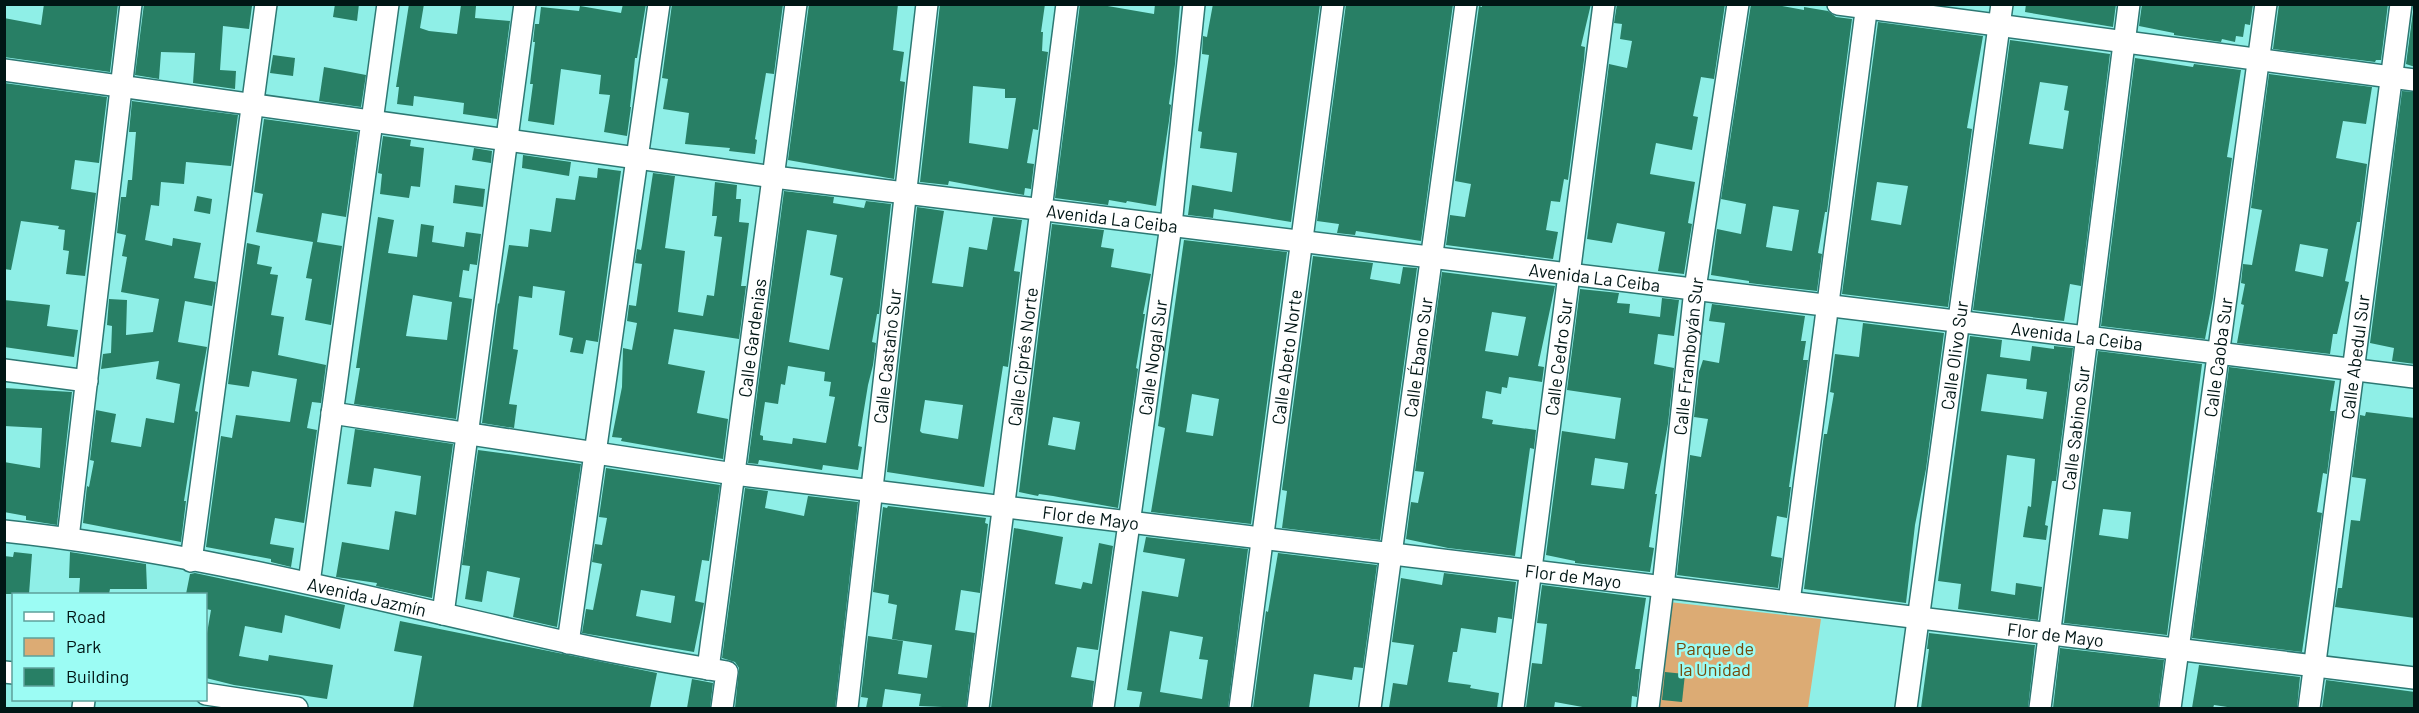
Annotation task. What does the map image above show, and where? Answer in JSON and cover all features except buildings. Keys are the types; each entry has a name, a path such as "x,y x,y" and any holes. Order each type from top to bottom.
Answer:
{"street":[{"path":"68,538 131,4"},
{"path":"191,561 266,4"},
{"path":"309,583 388,4"},
{"path":"443,614 525,4"},
{"path":"568,643 659,4"},
{"name":"Calle Gardenias","path":"722,708 717,671 734,474 796,4"},
{"name":"Calle Castaño Sur","path":"848,708 927,4"},
{"name":"Calle Ciprés Norte","path":"978,708 1066,4"},
{"name":"Calle Nogal Sur","path":"1103,708 1171,225 1194,4"},
{"name":"Calle Abeto Norte","path":"1240,708 1333,4"},
{"name":"Calle Ébano Sur","path":"1370,708 1466,4"},
{"name":"Calle Cedro Sur","path":"1513,708 1604,4"},
{"name":"Calle Framboyán Sur","path":"1648,708 1695,289 1738,4"},
{"path":"1838,4 1867,6 1999,26 2415,80"},
{"name":"Calle Olivo Sur","path":"1906,708 2002,4"},
{"name":"Calle Sabino Sur","path":"2040,708 2129,4"},
{"name":"Calle Caoba Sur","path":"2170,708 2266,4"},
{"name":"Calle Abedul Sur","path":"2309,708 2402,4"},
{"path":"1789,602 1867,6"},
{"name":"Avenida La Ceiba","path":"4,70 774,177 2415,377"},
{"path":"4,370 87,381"},
{"name":"Flor de Mayo","path":"332,413 734,474 2415,678"},
{"name":"Avenida Jazmín","path":"4,531 68,538 309,583 568,643 717,671"},
{"path":"207,699 297,708"}],"green space":[{"name":"Parque de la Unidad","path":"1669,602 1821,619 1808,708 1656,708"}]}
